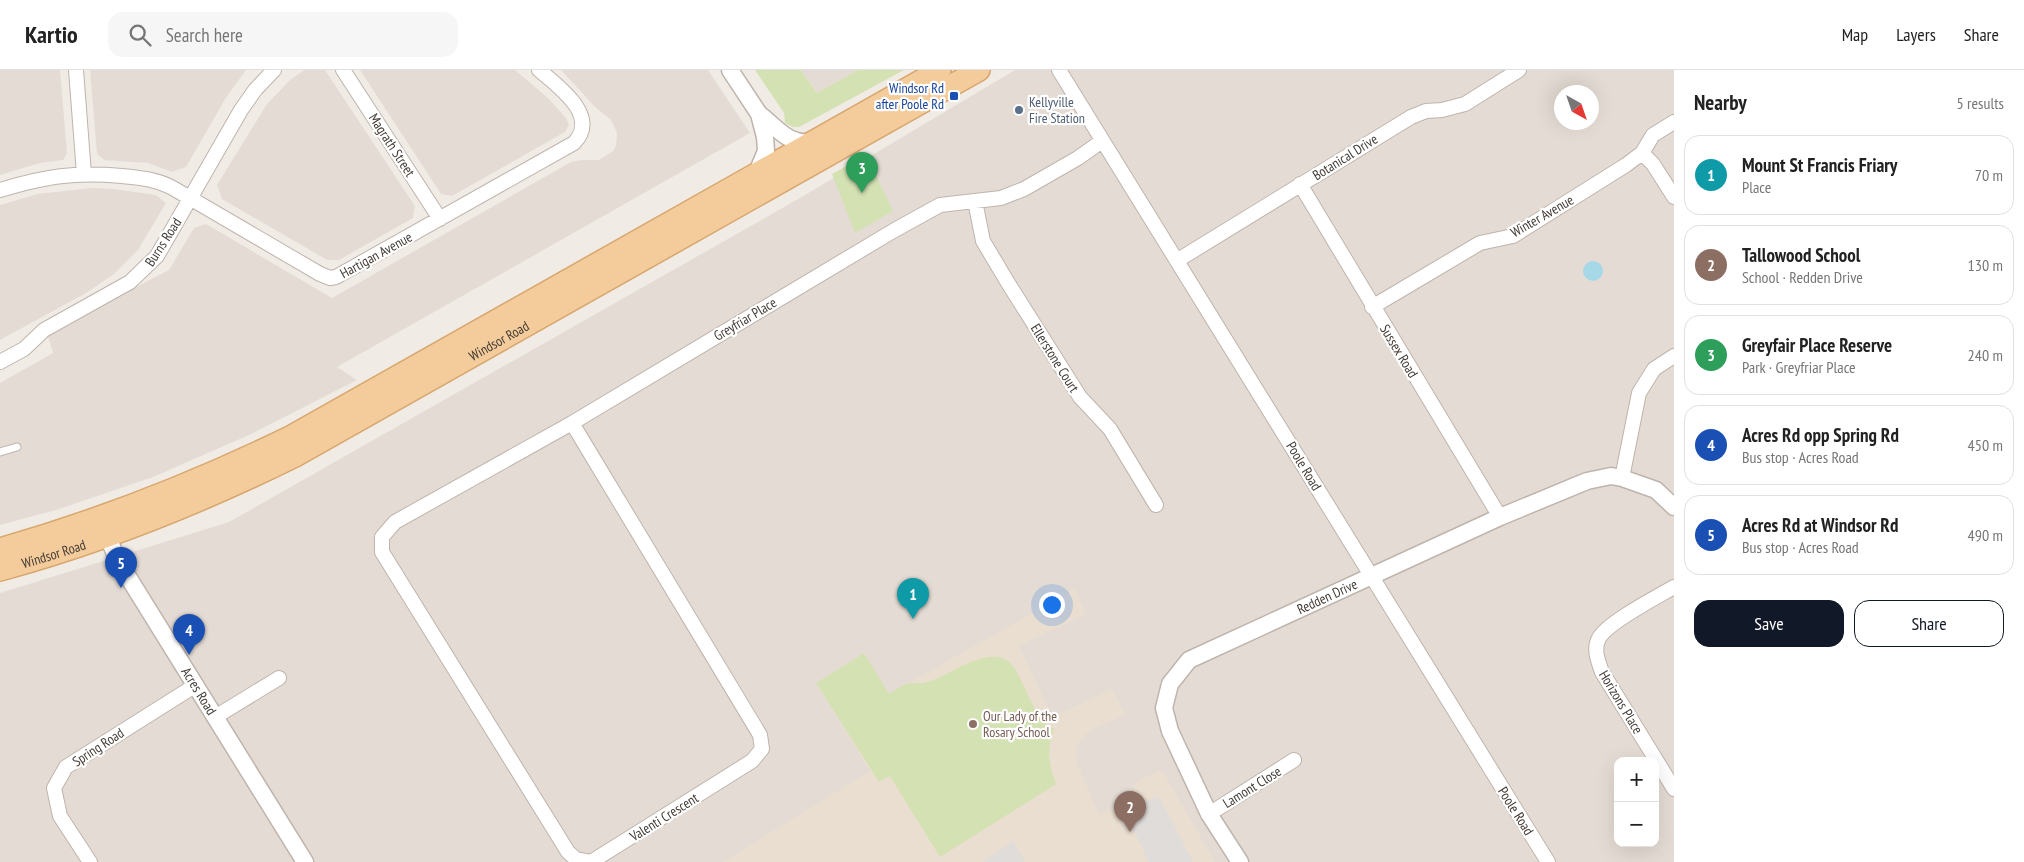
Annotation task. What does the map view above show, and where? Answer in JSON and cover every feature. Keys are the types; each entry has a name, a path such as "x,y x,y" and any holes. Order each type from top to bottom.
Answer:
{"main road":[{"name":"Windsor Road","path":"0,570 104,527 169,492 231,466 312,425 940,70"},
{"name":"Windsor Road","path":"0,549 104,527 198,502 308,449 979,70"}],"street":[{"path":"76,70 84,174"},
{"name":"Burns Road","path":"0,362 24,349 44,330 120,288 139,275 157,256 244,105 274,70"},
{"name":"Magrath Street","path":"343,70 440,219"},
{"name":"Hartigan Avenue","path":"0,190 43,178 84,174 150,179 190,198 330,278 342,275 569,146 578,139 583,126 581,113 561,90 539,70"},
{"path":"730,70 759,114 766,144 764,158 756,175"},
{"name":"Poole Road","path":"1059,70 1548,862"},
{"name":"Botanical Drive","path":"1178,260 1411,116 1426,111 1442,110 1465,104 1519,70"},
{"path":"759,114 772,123 781,134 792,140 805,143 812,142"},
{"name":"Winter Avenue","path":"1372,307 1480,243 1513,236 1626,165 1642,153 1653,135 1674,122"},
{"name":"Greyfriar Place","path":"395,522 572,423 893,230 940,205 1001,198 1024,189 1078,158 1102,141"},
{"path":"1642,153 1653,164 1674,197"},
{"name":"Sussex Road","path":"1300,184 1372,307 1500,517"},
{"name":"Ellerstone Court","path":"975,200 983,241 1080,397 1110,429 1156,505"},
{"path":"1622,478 1639,393 1654,369 1674,356"},
{"name":"Valenti Crescent","path":"395,522 382,537 382,552 568,852 576,859 591,862 752,761 762,749 760,735 572,423"},
{"name":"Redden Drive","path":"1240,862 1209,814 1170,731 1164,708 1170,684 1189,660 1500,517 1586,481 1611,476 1622,478 1656,490 1674,507"},
{"name":"Acres Road","path":"104,527 117,559 305,862"},
{"name":"Horizons Place","path":"1674,586 1615,623 1599,637 1596,652 1602,672 1674,789"},
{"path":"215,717 279,678"},
{"name":"Spring Road","path":"90,862 60,816 54,788 66,767 196,685"},
{"name":"Lamont Close","path":"1209,814 1294,760"}],"lane":[{"path":"0,452 17,447"}],"shaded area":[{"path":"0,70 60,70 67,153 63,160 40,163 0,175"},
{"path":"90,70 246,70 227,96 186,167 172,172 148,163 104,160 97,154"},
{"path":"304,70 325,70 415,206 413,218 339,260 327,260 222,199 217,185 267,104 290,80"},
{"path":"360,70 515,70 548,98 566,118 569,125 565,132 452,196 441,194"},
{"path":"561,70 708,70 750,133 337,367 357,380 249,435 153,477 56,510 0,525 0,383 53,353 47,333 169,270 194,228 206,224 332,298 571,162 599,160 613,151 616,146 617,133 611,120 595,107"},
{"path":"801,70 858,70 817,93"},
{"path":"1015,70 1674,70 1674,862 0,862 0,593 229,522 800,198"},
{"path":"92,188 156,195 166,203 138,250 114,274 86,293 0,340 0,205 37,194"},
{"name":"Our Lady of the Rosary School","path":"1075,589 1086,614 1019,646 1053,717 1112,689 1125,715 1090,730 1076,745 1077,763 1099,814 1132,800 1134,786 1141,779 1162,770 1215,862 723,862 870,771 816,683 864,653 889,694"},
{"path":"1159,797 1193,862 1149,862 1123,808"},
{"path":"1013,842 1025,862 982,862"}],"green space":[{"path":"755,70 801,70 817,93 858,70 904,70 799,127 793,127 785,123 784,113"},
{"path":"866,155 893,211 855,233 832,174"},
{"path":"864,653 889,694 909,683 928,682 973,661 997,657 1007,660 1020,677 1040,717 1054,729 1049,757 1056,784 940,857 890,776 879,782 816,683"}],"water":[{"path":"1593,261 1600,264 1603,271 1600,278 1593,281 1586,278 1583,271 1586,264"}],"place":[{"name":"Windsor Rd after Poole Rd","path":"954,96"},
{"name":"Kellyville Fire Station","path":"1019,110"},
{"name":"Greyfair Place Reserve","path":"862,193"},
{"name":"Acres Rd at Windsor Rd","path":"121,588"},
{"name":"Mount St Francis Friary","path":"913,619"},
{"name":"Acres Rd opp Spring Rd","path":"189,655"},
{"name":"Our Lady of the Rosary School","path":"973,724"},
{"name":"Tallowood School","path":"1130,832"}]}
